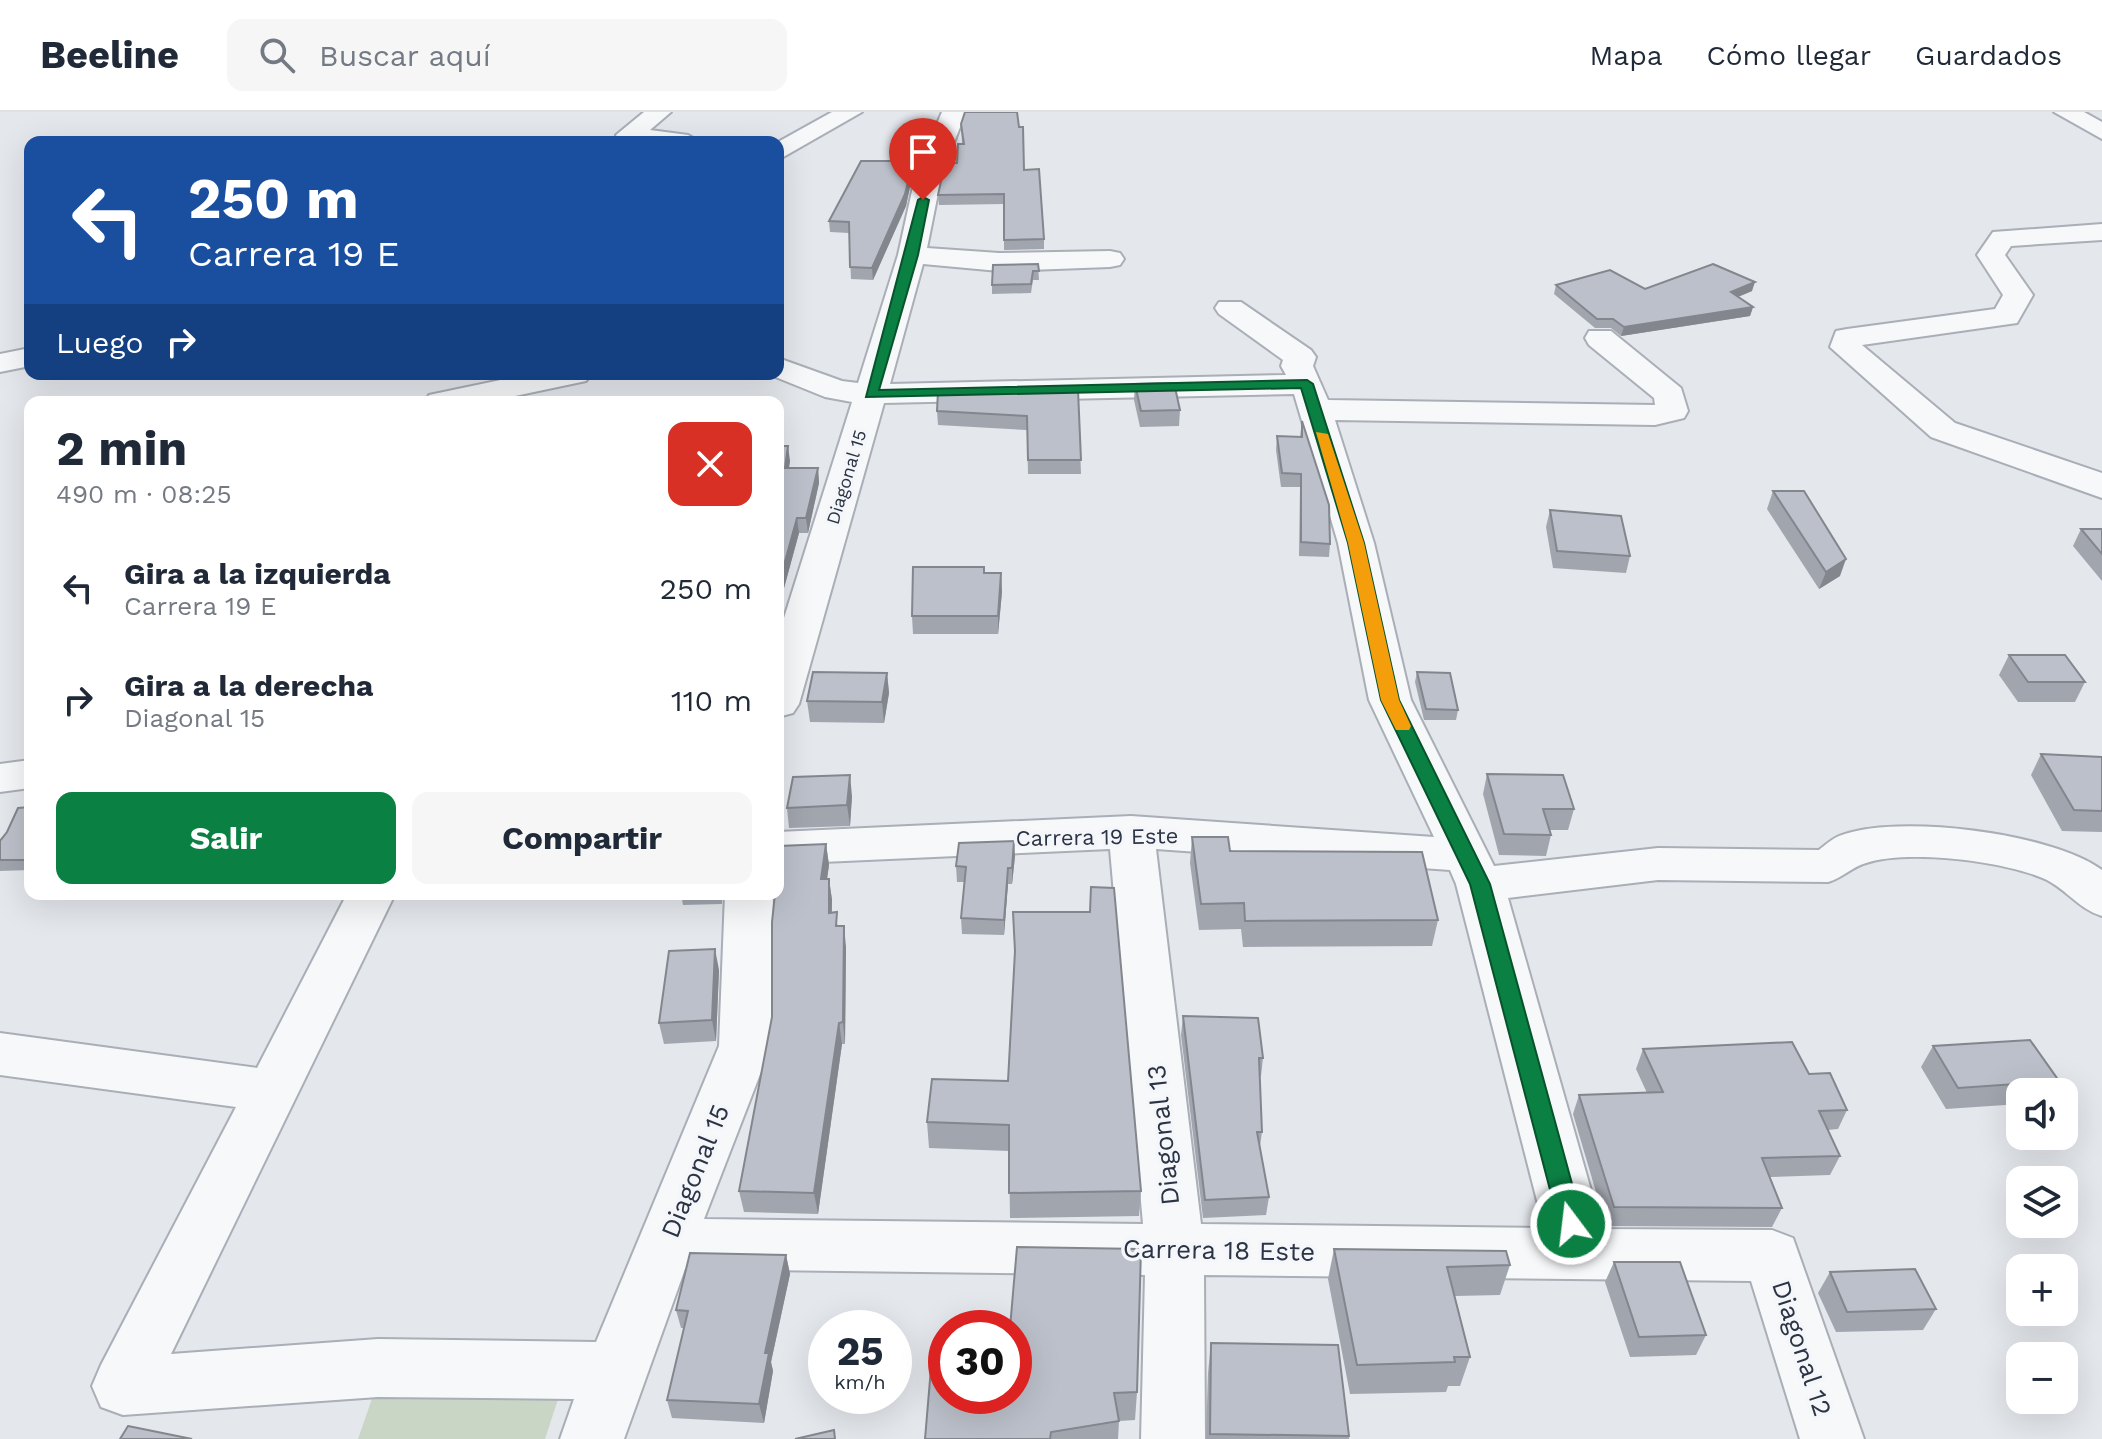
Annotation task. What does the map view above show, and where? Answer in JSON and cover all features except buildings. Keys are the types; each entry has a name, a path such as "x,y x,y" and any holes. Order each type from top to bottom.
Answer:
{"street":[{"path":"637,136 628,135 659,112"},
{"path":"784,148 850,112"},
{"name":"Diagonal 15","path":"784,684 912,255 929,173 954,112"},
{"path":"2066,112 2102,132"},
{"path":"2102,232 2003,238 1991,255 2018,295 2006,317 1847,338 1845,347 1943,430 2078,475 2102,487"},
{"path":"912,255 999,262 1110,259"},
{"path":"1230,308 1300,357 1297,366 1310,397 1356,543 1390,700 1472,870 1580,1254"},
{"path":"784,369 836,390 871,394 1310,397 1655,415 1672,411 1670,395 1600,338"},
{"path":"470,396 546,380"},
{"path":"0,778 24,775"},
{"name":"Carrera 19 Este","path":"784,848 1131,832 1472,870 1658,864 1828,866 1854,848 1938,841 1994,848 2060,867 2083,879 2102,899"},
{"name":"Diagonal 13","path":"1131,832 1175,1250 1173,1439"},
{"path":"368,900 123,1386 378,1368 615,1371"},
{"name":"Diagonal 15","path":"592,1439 615,1371 745,1046 749,900"},
{"path":"0,1054 272,1091"},
{"name":"Carrera 18 Este","path":"667,1244 1772,1256"},
{"name":"Diagonal 12","path":"1772,1256 1832,1439"}],"green space":[{"path":"563,1384 545,1439 358,1439 376,1387"}],"slow traffic":[{"path":"1321,434 1356,543 1390,700 1403,726"}],"route":[{"path":"923,200 912,255 871,394 1307,384 1356,543 1390,700 1480,884 1571,1224"}]}
